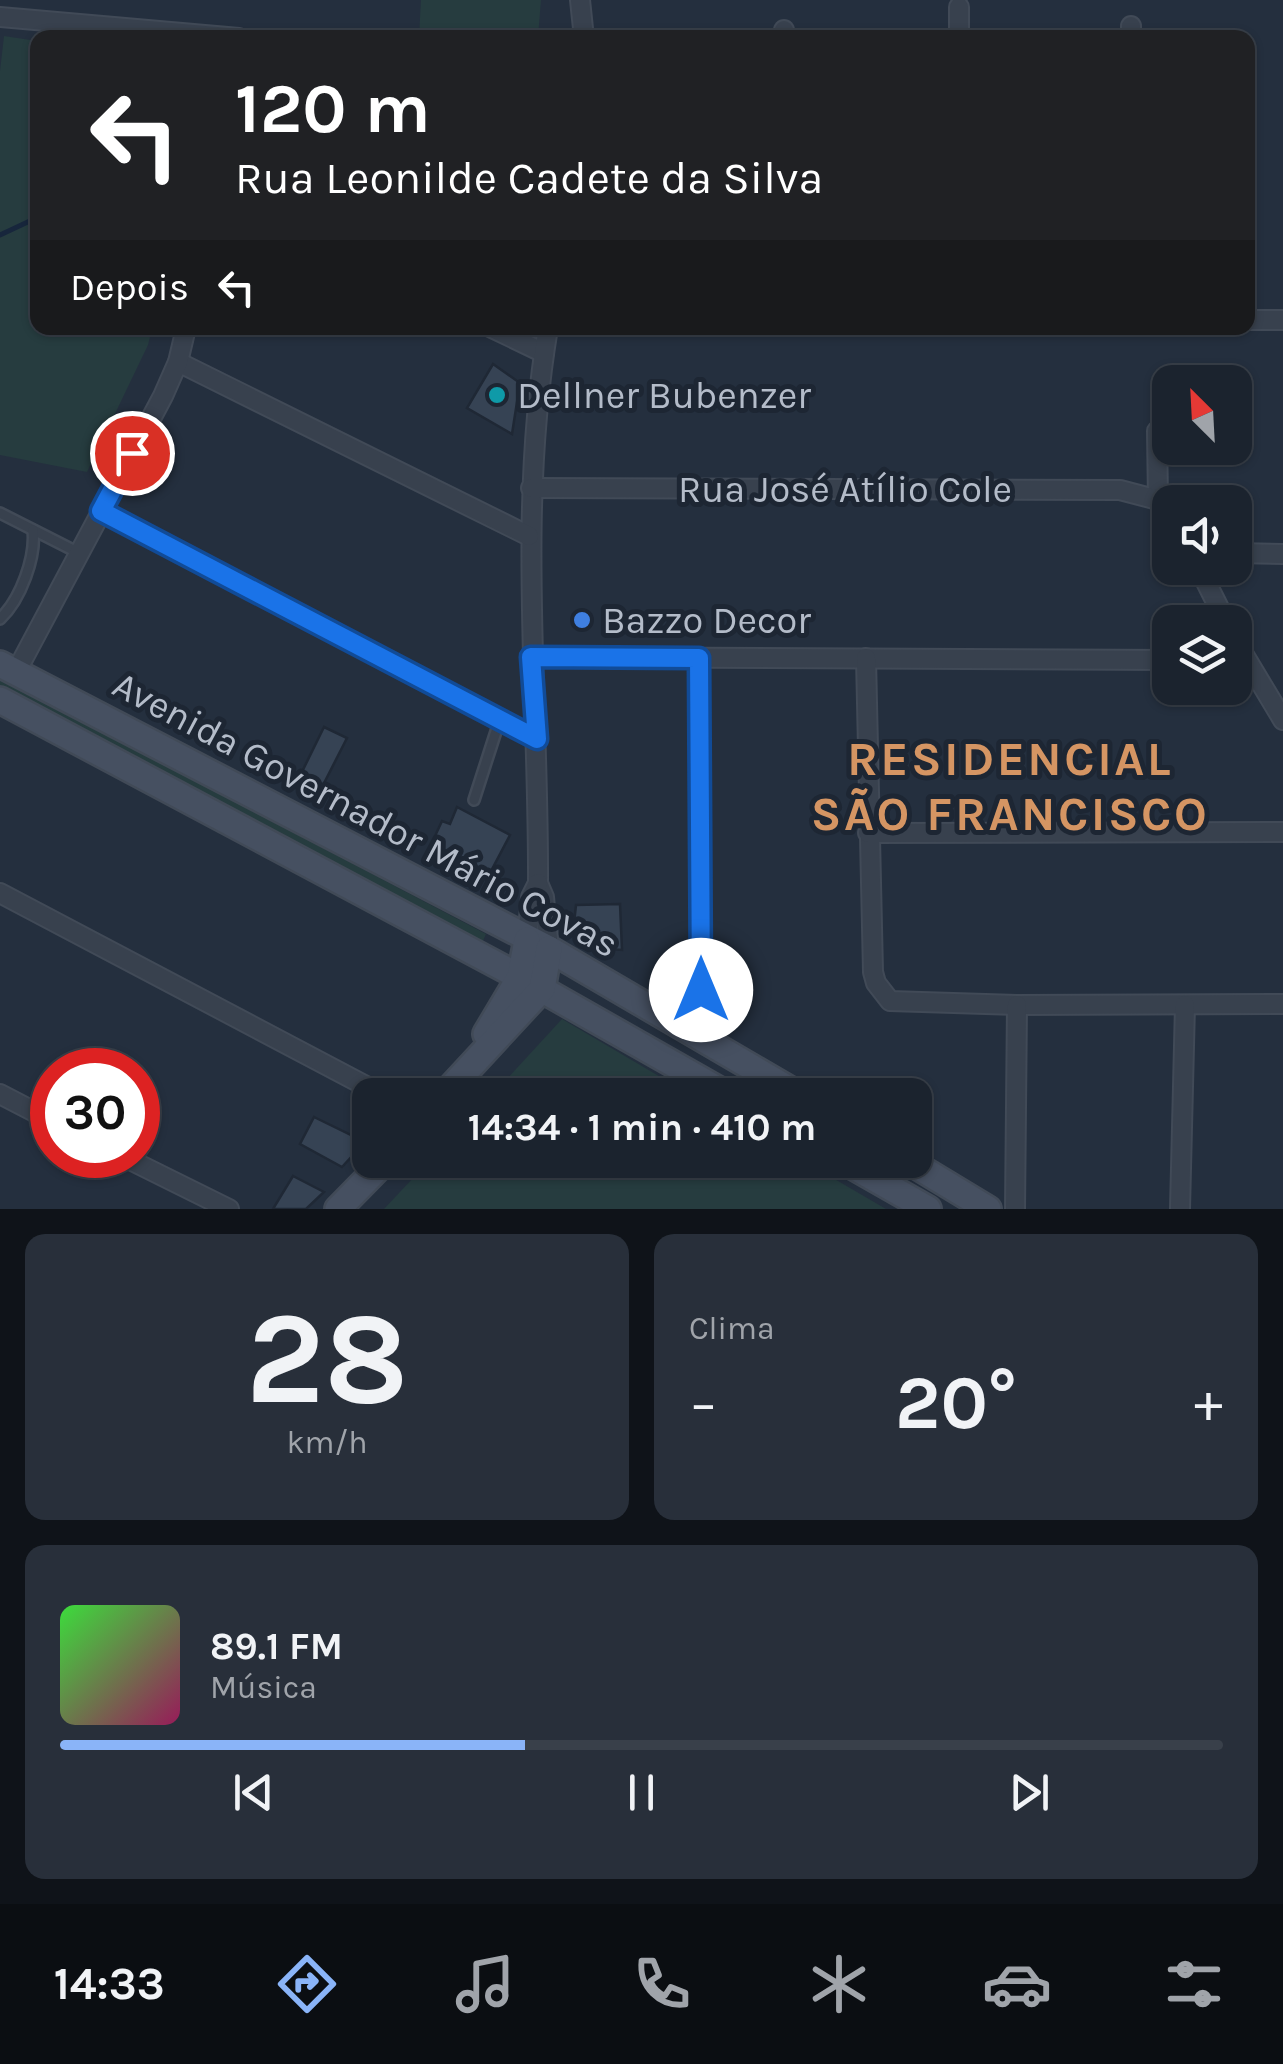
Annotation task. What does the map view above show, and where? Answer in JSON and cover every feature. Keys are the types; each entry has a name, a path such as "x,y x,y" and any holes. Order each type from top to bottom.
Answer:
{"main road":[{"name":"Avenida Governador Mário Covas","path":"8,668 538,944 771,1078"},
{"name":"Avenida Governador Mário Covas","path":"0,700 531,983 698,1078"},
{"path":"460,1078 531,983 538,944"},
{"path":"932,1175 988,1209"},
{"path":"338,1209 368,1178"},
{"path":"874,1178 928,1209"}],"street":[{"path":"580,0 583,30"},
{"path":"959,7 959,30"},
{"path":"0,17 153,30"},
{"path":"1255,320 1283,320"},
{"path":"8,668 79,553 178,362 184,335"},
{"path":"507,335 544,353"},
{"path":"538,944 544,898 538,884 529,536 547,335"},
{"path":"178,362 529,536"},
{"name":"Rua José Atílio Cole","path":"531,488 1120,490 1152,498"},
{"path":"101,511 537,739"},
{"path":"1252,553 1283,554"},
{"path":"531,657 1152,660"},
{"path":"699,658 701,1036"},
{"path":"866,658 873,972 890,1001 1018,1005 1283,1004"},
{"path":"1252,677 1283,720"},
{"path":"868,833 1283,832"},
{"path":"0,893 352,1079"},
{"path":"1015,1209 1018,1005"},
{"path":"1180,1209 1185,1006"},
{"path":"0,1094 30,1110"},
{"path":"0,1110 26,1108"},
{"path":"160,1175 229,1209"}],"lane":[{"path":"0,527 3,514 79,553"},
{"path":"0,618 8,610 35,550 33,530"},
{"path":"474,800 500,719"}],"green space":[{"path":"421,0 541,0 539,30 419,30"},
{"path":"4,36 30,40 30,335 150,335 87,472 0,455 0,71"},
{"path":"0,678 486,934 482,943 0,690"},
{"path":"562,1019 662,1078 508,1078"},
{"path":"413,1178 833,1178 886,1209 384,1209"}],"building":[{"name":"Dellner Bubenzer","path":"493,364 520,383 512,434 467,408"},
{"path":"324,727 347,738 318,795 296,784"},
{"path":"457,807 510,835 490,873 437,846 442,839 435,836 442,821 450,824"},
{"path":"620,904 622,950 609,949 581,933 574,923 576,905"},
{"path":"314,1117 352,1136 352,1156 342,1167 300,1144"},
{"path":"293,1176 324,1192 306,1209 273,1209"}],"waterway":[{"path":"0,235 30,221"}],"place":[{"name":"Dellner Bubenzer","path":"497,395"},
{"name":"Bazzo Decor","path":"582,620"}],"district":[{"name":"RESIDENCIAL SÃO FRANCISCO","path":"1010,786"}],"route":[{"path":"132,453 101,511 537,739 531,657 699,658 701,990"}]}
